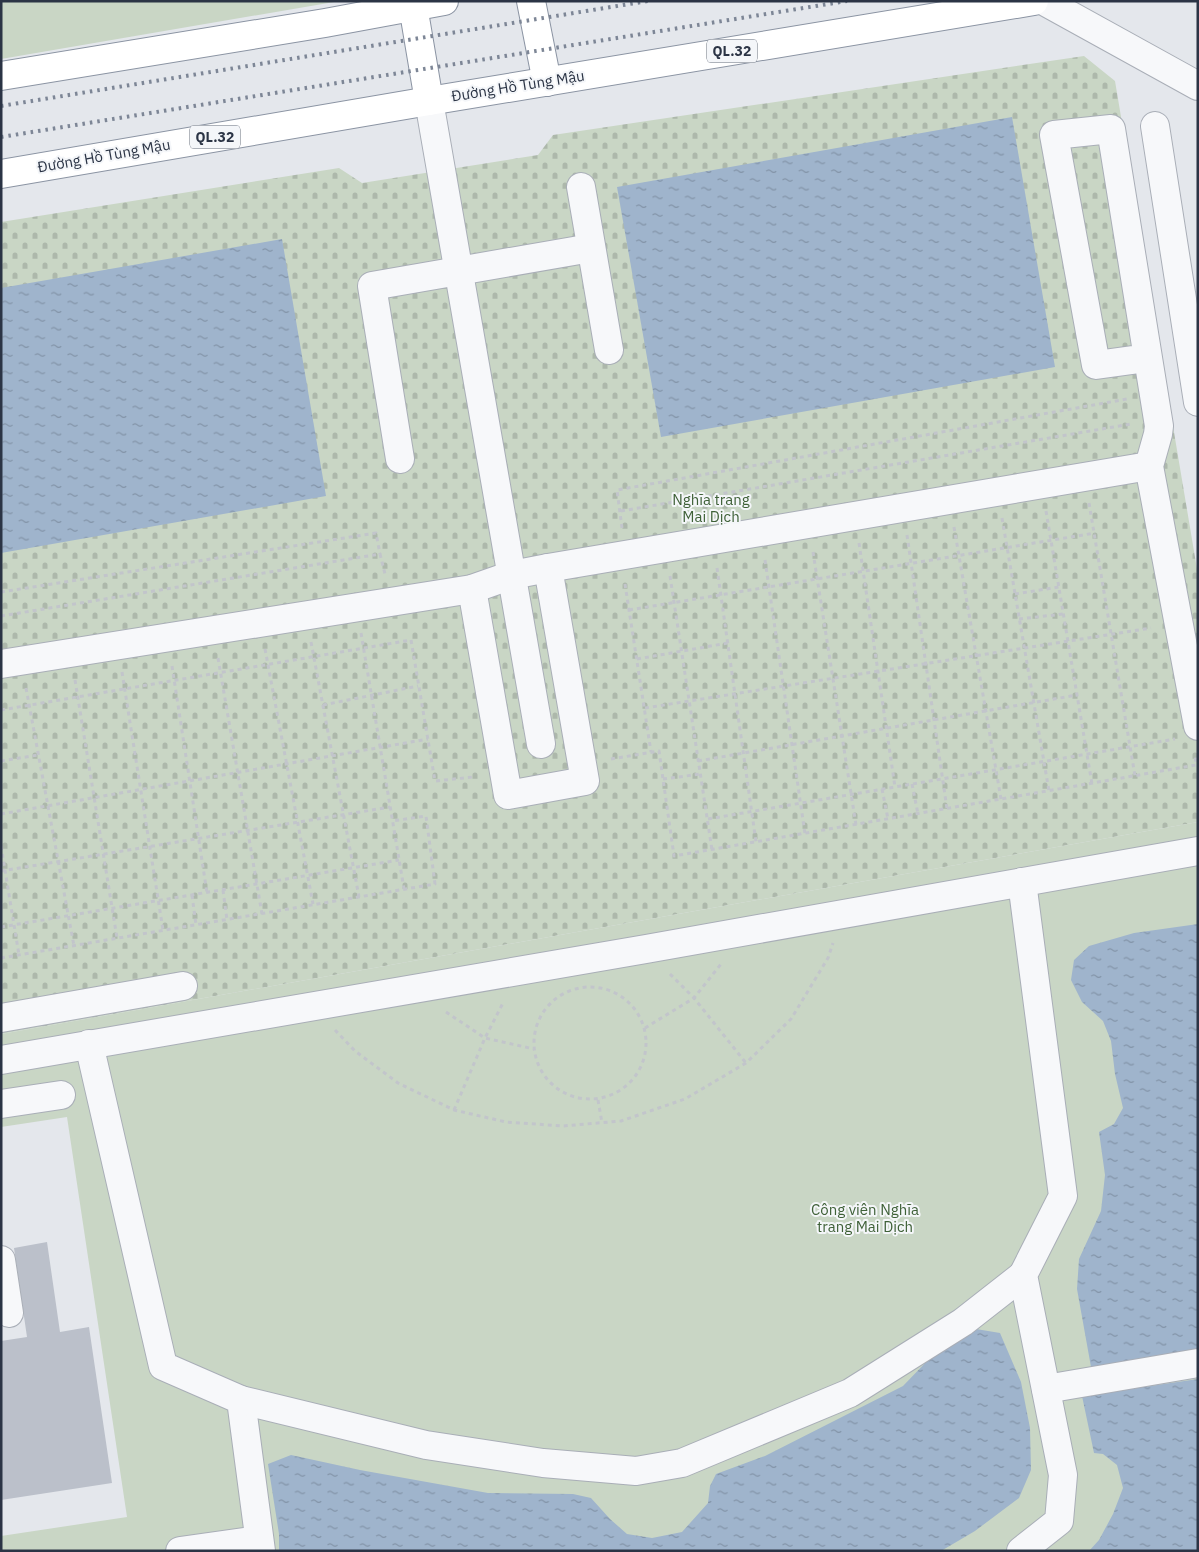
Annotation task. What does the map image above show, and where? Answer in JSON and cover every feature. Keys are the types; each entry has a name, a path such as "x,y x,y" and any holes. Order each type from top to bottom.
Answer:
{"highway":[{"path":"1,76 325,23 444,1"},
{"path":"531,1 547,82"},
{"name":"Đường Hồ Tùng Mậu","path":"1,174 1034,1"},
{"path":"414,6 429,101"}],"street":[{"path":"1044,1 1198,86"},
{"path":"429,101 542,744"},
{"path":"1155,126 1198,402"},
{"path":"1147,358 1096,365 1054,135 1111,129 1158,426 1158,434 1149,466 1191,732"},
{"path":"581,187 609,350"},
{"path":"400,460 372,286 591,248"},
{"path":"1,664 472,589 512,575 548,568 1149,466"},
{"path":"472,589 508,795 585,781 548,568"},
{"path":"500,751 578,738"},
{"path":"1,1060 646,949 1198,851"},
{"path":"89,1044 162,1366 241,1400 426,1445 543,1463 636,1471 682,1462 850,1393 963,1322 1023,1275 1063,1196 1022,882"},
{"path":"1,1018 183,986"},
{"path":"1,1104 61,1095"},
{"path":"1,1260 9,1314"},
{"path":"1021,1551 1059,1521 1063,1475 1023,1275"},
{"path":"1046,1389 1198,1363"},
{"path":"180,1551 260,1545 241,1400"}],"path":[{"path":"622,535 618,490 1130,398"},
{"path":"621,511 1132,424"},
{"path":"1089,502 1135,776"},
{"path":"1046,510 1092,784"},
{"path":"1002,518 1048,791"},
{"path":"954,526 1001,800"},
{"path":"1,592 376,533 386,577"},
{"path":"629,610 1095,533"},
{"path":"907,534 947,809"},
{"path":"859,543 895,787"},
{"path":"813,551 856,825"},
{"path":"1,616 380,554"},
{"path":"765,559 805,834"},
{"path":"717,568 756,842"},
{"path":"670,576 712,850"},
{"path":"625,584 651,752"},
{"path":"1015,594 1059,587"},
{"path":"1019,619 1064,614"},
{"path":"360,626 404,889"},
{"path":"645,708 1156,627"},
{"path":"310,634 359,897"},
{"path":"1,710 411,640 435,781 472,777"},
{"path":"263,642 313,904"},
{"path":"637,659 728,643"},
{"path":"216,650 262,914"},
{"path":"170,658 207,893"},
{"path":"121,666 163,930"},
{"path":"74,674 117,938"},
{"path":"24,682 74,946"},
{"path":"323,705 418,686"},
{"path":"698,761 1077,695"},
{"path":"708,818 1130,747 1191,732"},
{"path":"1,814 428,740"},
{"path":"611,759 659,751 674,856 1196,765"},
{"path":"1,761 38,755"},
{"path":"663,779 701,774"},
{"path":"912,784 918,814"},
{"path":"882,789 888,819"},
{"path":"3,870 390,807"},
{"path":"1,958 435,884 426,816 392,820"},
{"path":"1,846 3,870 19,955"},
{"path":"1,928 399,860"},
{"path":"223,890 227,920"},
{"path":"192,895 196,925"},
{"path":"312,1006 355,1051 398,1084 454,1110 506,1122 563,1126 621,1122 685,1099 746,1063 791,1019 828,958 842,914"},
{"path":"645,1028 694,998 748,931"},
{"path":"646,949 694,998 746,1063"},
{"path":"454,1110 484,1038 520,971"},
{"path":"593,986 610,990 626,999 638,1012 645,1028 647,1048 642,1066 632,1082 616,1094 598,1100 578,1099 560,1092 546,1079 536,1063 533,1044 536,1024 545,1008 558,996 575,989 593,986"},
{"path":"412,989 484,1038 534,1050"},
{"path":"598,1100 602,1123"}],"green space":[{"path":"1,1 340,1 1,59"},
{"name":"Nghĩa trang Mai Dịch","path":"1084,56 1115,81 1198,575 1198,822 1,1034 1,222 339,168 362,183 538,155 553,135"},
{"name":"Công viên Nghĩa trang Mai Dịch","path":"1198,822 1198,1551 1,1551 1,1536 127,1517 67,1117 1,1127 1,1034"}],"water":[{"path":"1012,117 1055,367 661,437 617,187"},
{"path":"282,239 326,496 1,553 1,288"},
{"path":"1198,924 1198,1351 1091,1367 1077,1289 1079,1259 1101,1211 1105,1175 1099,1132 1114,1124 1123,1108 1115,1074 1111,1041 1103,1021 1082,1002 1071,980 1074,960 1089,946 1134,933"},
{"path":"976,1329 1000,1333 1021,1382 1030,1428 1031,1470 1019,1498 975,1531 941,1551 279,1551 279,1534 268,1464 291,1455 360,1470 488,1493 573,1494 591,1498 627,1534 652,1538 682,1532 708,1503 710,1486 716,1474 765,1456 903,1386 930,1358"},
{"path":"1198,1379 1198,1551 1089,1551 1099,1540 1113,1514 1123,1488 1117,1465 1103,1454 1094,1453 1082,1396"}],"building":[{"path":"47,1242 60,1332 89,1327 112,1483 1,1500 1,1341 27,1337 14,1248"}],"railway":[{"path":"1,106 648,1"},
{"path":"1,137 847,1"}]}
